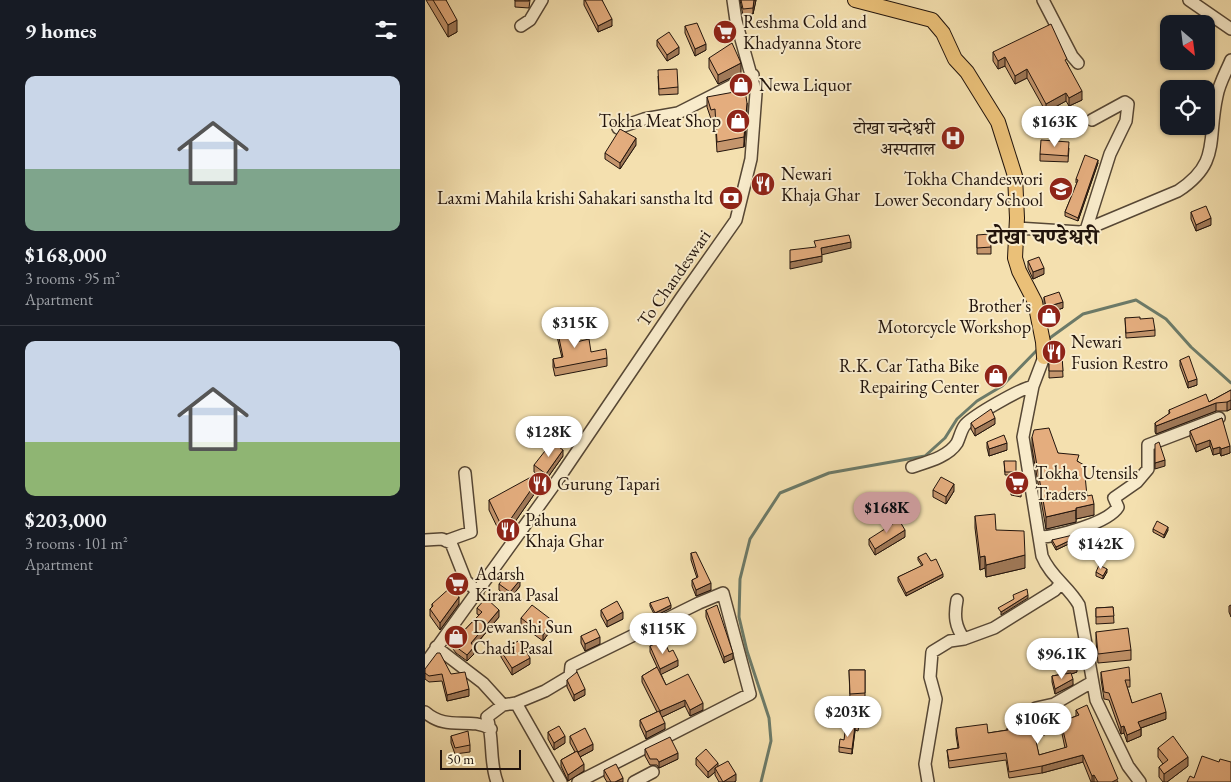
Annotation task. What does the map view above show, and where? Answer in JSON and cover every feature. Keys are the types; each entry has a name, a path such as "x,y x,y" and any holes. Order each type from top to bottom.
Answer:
{"main road":[{"path":"855,0 933,20 943,33 955,60 967,72 998,122 1015,176 1017,228 1015,258 1019,271 1035,302 1044,357"}],"street":[{"path":"521,26 530,20 542,0"},
{"name":"To Chandeswari","path":"425,664 478,592 736,220 751,159 756,93 753,75 736,21 733,0"},
{"path":"1043,0 1072,56 1078,63"},
{"path":"1189,0 1231,28"},
{"path":"1017,228 1055,232 1080,232 1087,230 1178,191 1202,173 1212,141 1217,94 1231,60"},
{"path":"618,128 677,113 753,75"},
{"path":"1087,230 1110,154 1126,121 1128,104 1125,102 1092,120"},
{"path":"1044,357 1033,386 1023,437 1045,564 1074,596 1079,605 1092,682 1105,720 1128,766 1140,782"},
{"path":"912,467 933,460 947,451 956,444 965,426 973,419 1021,390 1033,386"},
{"path":"1039,537 1048,537 1094,523 1115,512 1118,508 1114,498 1137,482 1148,469 1148,445 1219,418"},
{"path":"425,540 446,541 471,532 465,473"},
{"path":"446,541 451,543 466,581 478,592"},
{"path":"928,782 925,764 936,699 932,690 932,652 951,641 964,639 994,628 1055,590 1061,583"},
{"path":"497,782 491,768 491,729 487,717 503,705 516,703 545,691 570,676 571,666 699,603 723,594 750,694 600,777 578,782"},
{"path":"957,600 955,614 957,629 964,639"},
{"path":"436,647 483,683 503,705"},
{"path":"1035,716 1036,708 1053,704 1092,682"},
{"path":"516,703 561,782"},
{"path":"425,712 436,721 481,723 491,729"},
{"path":"634,782 653,772"}],"building":[{"path":"433,0 446,0 457,20 448,25"},
{"path":"585,0 602,0 612,19 598,26"},
{"path":"741,0 754,0 753,8 743,9"},
{"path":"697,23 706,44 695,49 685,26"},
{"path":"1051,24 1067,59 1065,60 1082,91 1069,98 1066,93 1046,104 1027,69 1015,76 1005,57 998,61 993,52"},
{"path":"669,32 679,47 667,55 657,40"},
{"path":"732,43 741,63 718,75 709,58"},
{"path":"677,69 678,87 659,89 658,70"},
{"path":"745,90 747,103 744,137 717,142 715,109 711,110 707,97"},
{"path":"620,129 636,138 620,163 605,153"},
{"path":"1041,140 1069,142 1068,156 1040,154"},
{"path":"1085,155 1098,160 1078,218 1065,212 1078,180 1076,179"},
{"path":"1206,206 1211,218 1196,225 1191,212"},
{"path":"990,234 991,247 977,248 977,235"},
{"path":"849,235 851,242 821,248 822,256 790,262 790,250 816,247 814,241"},
{"path":"1039,257 1044,268 1033,272 1028,261"},
{"path":"1059,292 1063,302 1046,307 1044,297"},
{"path":"1140,317 1140,319 1153,318 1155,330 1126,333 1125,318"},
{"path":"568,321 572,343 589,339 591,352 606,349 607,358 555,368 553,359 563,357 556,324"},
{"path":"1052,355 1062,355 1063,371 1049,371 1049,359"},
{"path":"1189,356 1197,379 1188,382 1180,360"},
{"path":"1231,390 1231,400 1227,402 1216,403 1156,426 1155,423 1170,413 1169,410 1206,394 1209,402"},
{"path":"991,409 995,418 975,429 971,423"},
{"path":"1222,418 1230,446 1213,449 1210,440 1196,445 1190,431"},
{"path":"1049,428 1058,453 1079,455 1077,461 1084,465 1087,496 1092,495 1094,504 1046,517 1032,437 1034,430"},
{"path":"1004,435 1007,443 989,449 987,442"},
{"path":"552,442 563,450 546,474 534,465"},
{"path":"1159,442 1165,460 1155,463 1155,444"},
{"path":"1004,461 1016,461 1016,472 1005,472"},
{"path":"531,477 535,484 510,520 501,525 489,500"},
{"path":"941,477 954,484 946,497 933,490"},
{"path":"1013,483 1022,484 1021,493 1011,492"},
{"path":"995,514 996,530 1024,531 1025,555 986,565 985,556 980,557 975,516"},
{"path":"899,520 905,530 875,549 869,539"},
{"path":"1157,521 1168,527 1164,535 1153,529"},
{"path":"1092,529 1098,546 1084,552 1077,536"},
{"path":"1073,535 1075,538 1056,547 1052,540"},
{"path":"696,552 711,583 696,590 692,580 698,577 691,553"},
{"path":"926,553 931,561 936,559 943,574 906,593 898,577 923,565 918,557"},
{"path":"1099,565 1107,569 1103,576 1096,572"},
{"path":"509,571 520,580 510,592 499,584"},
{"path":"452,586 459,597 440,623 430,609 433,606 432,604"},
{"path":"1027,589 1028,595 1001,612 998,608 1014,599 1013,595"},
{"path":"668,597 671,605 655,613 650,603"},
{"path":"486,598 499,610 471,643 474,647 467,655 456,647 453,642 482,612 477,608"},
{"path":"617,601 623,612 607,621 601,610"},
{"path":"532,605 553,621 543,635 521,618"},
{"path":"717,605 733,653 724,657 706,610"},
{"path":"1113,607 1114,616 1096,617 1096,608"},
{"path":"1128,628 1131,650 1098,654 1096,632"},
{"path":"596,629 600,637 585,644 581,636"},
{"path":"520,640 530,658 512,668 501,651"},
{"path":"664,640 669,652 673,650 678,660 660,669 650,646"},
{"path":"437,653 440,653 451,674 465,672 469,689 447,695 442,674 429,676 425,673 425,669"},
{"path":"1073,654 1077,666 1063,670 1059,658"},
{"path":"657,667 666,685 688,674 703,703 690,710 685,700 660,711 642,676"},
{"path":"1129,667 1130,680 1125,680 1132,703 1161,693 1166,712 1138,722 1141,729 1127,735 1124,726 1121,727 1109,693 1104,692 1101,672"},
{"path":"849,670 865,670 865,693 850,694"},
{"path":"577,672 585,689 574,695 567,680"},
{"path":"1071,673 1073,679 1055,689 1052,676"},
{"path":"1087,705 1118,779 1112,782 1098,782 1094,775 1092,776 1083,755 1042,766 1009,772 1006,753 949,761 947,750 959,748 956,728 987,724 988,733 1008,730 1007,728 1046,714 1050,726 1034,732 1039,755 1067,747 1061,722 1079,715 1076,710"},
{"path":"659,711 665,723 646,732 640,720"},
{"path":"851,715 860,718 858,727 849,725"},
{"path":"846,724 855,726 852,749 839,747 840,739 844,740"},
{"path":"559,726 565,736 554,743 548,732"},
{"path":"585,728 593,744 578,752 570,736"},
{"path":"468,731 470,745 455,748 451,736"},
{"path":"1173,736 1188,757 1164,774 1159,767 1168,760 1158,748"},
{"path":"670,737 678,753 659,762 657,759 650,759 645,749"},
{"path":"706,749 718,763 708,772 696,758"},
{"path":"577,751 584,764 568,775 561,760"},
{"path":"1202,756 1219,762 1220,759 1231,762 1231,782 1187,782 1190,776 1194,778"},
{"path":"728,761 736,774 723,782 715,768"},
{"path":"616,764 623,778 611,782 604,770"}],"waterway":[{"path":"1047,340 1083,314 1136,300 1166,319 1191,347 1231,383"},
{"path":"761,782 771,741 769,718 747,651 739,617 740,579 750,539 780,493 829,473 925,456 945,438 957,419 977,401 1002,386 1039,348"}],"place":[{"name":"Reshma Cold and Khadyanna Store","path":"725,32"},
{"name":"Newa Liquor","path":"741,85"},
{"name":"Tokha Meat Shop","path":"738,121"},
{"name":"टोखा चन्देश्वरी अस्पताल","path":"953,138"},
{"name":"Newari Khaja Ghar","path":"763,184"},
{"name":"Tokha Chandeswori Lower Secondary School","path":"1061,189"},
{"name":"Laxmi Mahila krishi Sahakari sanstha ltd","path":"731,198"},
{"name":"Brother's Motorcycle Workshop","path":"1049,316"},
{"name":"Newari Fusion Restro","path":"1054,352"},
{"name":"R.K. Car Tatha Bike Repairing Center","path":"996,376"},
{"name":"Tokha Utensils Traders","path":"1017,483"},
{"name":"Gurung Tapari","path":"540,484"},
{"name":"Pahuna Khaja Ghar","path":"508,530"},
{"name":"Adarsh Kirana Pasal","path":"457,584"},
{"name":"Dewanshi Sun Chadi Pasal","path":"456,637"}],"district":[{"name":"टोखा चण्डेश्वरी","path":"1043,236"}]}
